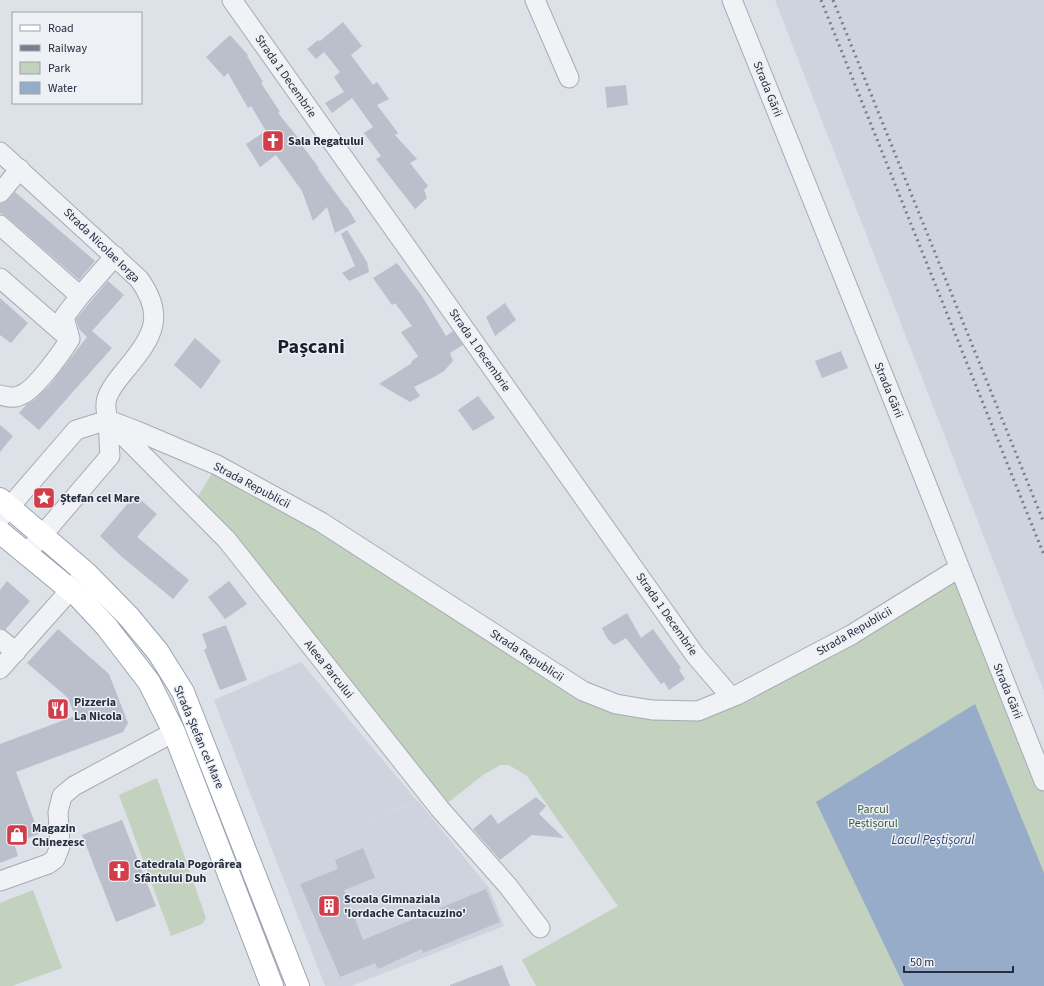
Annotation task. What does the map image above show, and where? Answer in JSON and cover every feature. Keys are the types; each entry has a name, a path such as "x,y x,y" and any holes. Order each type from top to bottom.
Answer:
{"main road":[{"name":"Strada Ștefan cel Mare","path":"3,508 41,535 86,573 129,617 158,652 183,692 298,986"},
{"name":"Strada Ștefan cel Mare","path":"0,532 79,597 106,626 149,682 174,732 272,986"},
{"path":"224,861 246,852"}],"street":[{"name":"Strada 1 Decembrie","path":"232,0 695,655 731,698"},
{"path":"535,0 569,78"},
{"name":"Strada Gării","path":"732,0 891,394 1044,781"},
{"name":"Strada Nicolae Iorga","path":"0,152 139,279 148,292 154,314 152,327 145,345 114,384 107,398 105,409 108,420 110,456 27,553"},
{"path":"0,193 20,169"},
{"path":"0,225 80,296"},
{"path":"0,395 9,398 21,396 30,390 63,350 70,339 64,317 115,256"},
{"path":"0,278 70,339"},
{"name":"Strada Republicii","path":"108,420 217,465 322,522 583,691 616,704 652,710 698,711 731,698 851,635 959,568"},
{"path":"3,508 76,430 108,420"},
{"name":"Aleea Parcului","path":"108,420 227,540 440,808 508,886 540,928"},
{"path":"0,669 86,573"},
{"path":"0,639 16,652"},
{"path":"0,881 48,864 55,859 60,846 58,812 62,796 74,786 174,732"}],"shaded area":[{"path":"775,0 1044,0 1044,691"},
{"path":"301,662 417,801 317,842 418,801 489,888 504,926 351,986 325,986 214,700"}],"green space":[{"name":"Parcul Peștișorul","path":"217,465 583,691 698,711 959,568 1044,781 1044,986 536,986 522,960 618,906 527,776 509,765 500,765 483,775 440,809 192,506"},
{"path":"157,778 206,918 202,924 171,936 119,795"},
{"path":"33,890 62,968 12,986 0,986 0,903"}],"water":[{"name":"Lacul Peștișorul","path":"975,704 1044,873 1044,986 904,986 816,802"}],"building":[{"path":"343,22 362,46 351,55 373,85 377,82 389,99 377,105 398,133 395,135 417,159 410,163 428,186 424,190 427,198 415,209 376,159 381,156 364,133 373,127 352,98 332,113 325,103 344,92 334,77 340,72 324,52 316,59 307,49 318,40 320,41"},
{"path":"230,35 248,55 247,56 263,82 261,83 280,112 278,113 299,139 298,140 347,207 356,222 335,233 327,207 313,221 302,191 276,155 260,167 246,144 266,131 251,106 248,108 228,73 224,77 206,57"},
{"path":"626,85 628,105 607,108 605,87"},
{"path":"15,192 95,261 79,280 7,217 0,213 0,204 8,200"},
{"path":"347,230 367,262 369,272 349,281 342,273 355,266 341,234"},
{"path":"397,263 422,296 446,336 453,331 463,345 450,353 453,361 444,371 414,387 420,396 410,402 379,384 412,363 411,362 418,356 401,332 412,326 395,303 392,305 373,278"},
{"path":"108,281 124,295 92,331 112,348 39,430 19,413 27,404 34,400 49,386 87,337 79,329 76,319"},
{"path":"0,298 28,323 11,343 0,335"},
{"path":"505,303 516,320 495,336 486,317"},
{"path":"195,338 221,361 201,389 174,365"},
{"path":"841,351 848,368 822,378 815,361"},
{"path":"478,396 495,418 473,431 458,410"},
{"path":"0,425 13,436 0,452"},
{"path":"135,495 157,514 137,537 189,580 173,599 122,557 100,536"},
{"path":"7,581 30,601 5,630 0,628 0,590"},
{"path":"229,581 247,604 225,619 208,597"},
{"path":"627,613 641,638 653,629 681,668 679,670 685,679 669,690 664,682 661,684 626,638 614,645 607,638 602,628"},
{"path":"226,625 247,680 220,690 204,650 207,648 202,634"},
{"path":"58,629 109,674 128,723 123,732 16,772 39,834 14,843 18,856 0,863 0,744 75,716 68,698 27,663"},
{"path":"536,797 546,806 539,814 564,838 532,835 500,860 473,829 491,814 498,824"},
{"name":"Catedrala Pogorârea Sfântului Duh","path":"122,820 156,906 116,922 82,835"},
{"name":"Scoala Gimnaziala 'Iordache Cantacuzino'","path":"363,848 375,878 344,890 363,940 486,889 500,922 423,953 422,949 378,969 375,963 340,977 300,884 338,869 335,860"},
{"path":"502,965 510,986 450,986 450,985"}],"railway":[{"path":"821,0 1044,555"},
{"path":"833,0 1044,523"}],"place":[{"name":"Sala Regatului","path":"273,141"},
{"name":"Ștefan cel Mare","path":"44,498"},
{"name":"Pizzeria La Nicola","path":"58,709"},
{"name":"Magazin Chinezesc","path":"17,835"},
{"name":"Catedrala Pogorârea Sfântului Duh","path":"119,871"},
{"name":"Scoala Gimnaziala 'Iordache Cantacuzino'","path":"329,906"}],"district":[{"name":"Pașcani","path":"311,346"}]}
